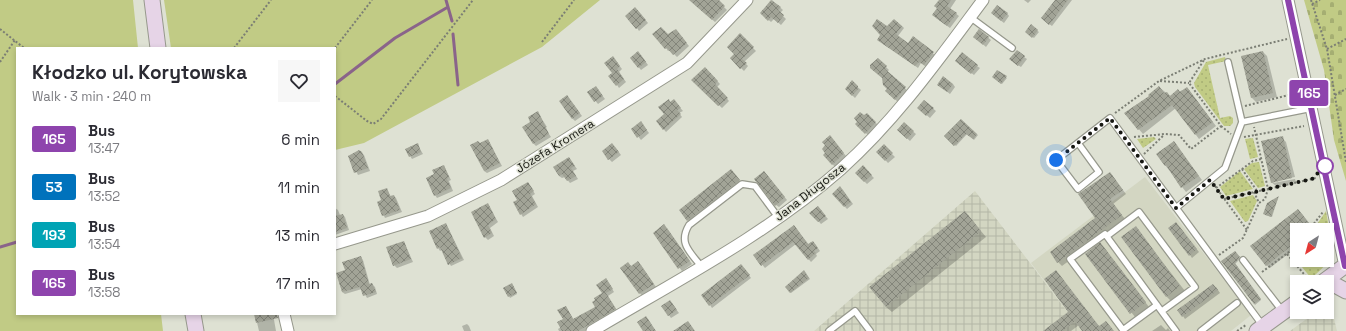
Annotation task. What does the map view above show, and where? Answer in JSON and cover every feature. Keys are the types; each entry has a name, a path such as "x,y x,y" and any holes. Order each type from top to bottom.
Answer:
{"street":[{"path":"152,0 158,47"},
{"name":"Józefa Kromera","path":"336,244 428,216 501,180 687,63 747,0"},
{"name":"Jana Długosza","path":"592,331 761,230 841,169 884,127 914,92 983,0"},
{"path":"1288,0 1346,267 1329,275"},
{"path":"1338,227 1346,236"},
{"path":"1334,285 1346,291"},
{"path":"1260,329 1290,307"},
{"path":"193,315 196,331"},
{"path":"284,315 288,331"}],"lane":[{"path":"970,17 1012,48"},
{"path":"1176,208 1224,168 1236,139 1242,122 1228,62"},
{"path":"1242,122 1312,108"},
{"path":"1078,143 1099,172 1078,189 1056,160 1110,118 1214,259 1260,329"},
{"path":"701,266 688,250 685,243 685,233 689,225 742,184 755,186 778,217"},
{"path":"1157,305 1123,330 1070,260 1105,234 1107,236 1139,212 1195,286 1162,311"},
{"path":"1107,236 1176,331"},
{"path":"1243,260 1283,312"},
{"path":"1201,331 1237,303"},
{"path":"829,331 855,311 870,331"}],"path":[{"path":"235,47 271,0"},
{"path":"336,47 372,0"},
{"path":"336,97 373,124 381,119 472,0"},
{"path":"542,42 574,0"},
{"path":"1311,0 1327,50 1342,148 1346,162"},
{"path":"1312,4 1320,0"},
{"path":"0,28 23,47"},
{"path":"1110,118 1159,81 1204,59 1296,36"},
{"path":"1327,50 1346,39"},
{"path":"0,62 15,40"},
{"path":"1189,83 1204,59"},
{"path":"1159,81 1189,83 1221,126 1236,139 1316,124"},
{"path":"1335,95 1346,89"},
{"path":"1239,108 1308,91"},
{"path":"1214,259 1243,238 1259,203 1265,199 1268,189 1252,120"},
{"path":"1124,137 1165,134 1179,135 1191,148 1221,126"},
{"path":"1140,158 1165,134"},
{"path":"1342,148 1346,146"},
{"path":"1216,188 1253,161 1261,159"},
{"path":"1242,169 1256,192 1259,203"},
{"path":"1224,199 1327,176"},
{"path":"1210,180 1247,230"},
{"path":"1315,223 1332,200"},
{"path":"1256,277 1290,252"},
{"path":"1287,254 1310,275"}],"shaded area":[{"path":"1145,177 1251,315 1231,331 1082,331 1031,263"},
{"path":"975,191 1082,331 814,331"},
{"path":"1306,319 1334,319 1337,331 1290,331"}],"green space":[{"path":"0,0 133,0 138,47 16,47 16,315 161,315 163,331 0,331"},
{"path":"164,0 600,0 542,47 364,143 336,150 336,47 171,47"},
{"path":"1304,0 1346,0 1346,181 1334,140 1324,70"},
{"path":"1225,57 1226,61 1208,65 1220,118 1230,116 1233,118 1233,123 1230,126 1224,126 1195,87 1194,83 1206,62"},
{"path":"1154,137 1156,139 1143,148 1137,139"},
{"path":"1253,138 1258,157 1250,159 1245,139"},
{"path":"1259,162 1265,186 1258,188 1244,169 1252,163"},
{"path":"1240,171 1253,189 1226,196 1220,187"},
{"path":"1253,195 1257,201 1248,221 1245,222 1230,201"},
{"path":"1326,211 1328,223 1318,223"},
{"path":"1302,267 1323,267 1314,275 1309,275"}],"building":[{"path":"689,0 719,0 725,6 712,20"},
{"path":"771,0 781,7 778,10 784,15 778,23 771,17 768,21 760,13"},
{"path":"939,0 951,0 947,6 957,13 947,26 932,15 937,8 934,6"},
{"path":"1055,0 1068,0 1049,25 1041,18"},
{"path":"997,5 1008,13 1001,21 991,13"},
{"path":"635,7 646,20 636,29 625,16"},
{"path":"877,19 887,26 894,19 902,26 896,34 908,43 913,36 934,52 924,65 919,62 915,66 877,40 880,35 872,26"},
{"path":"1031,24 1038,30 1032,38 1025,32"},
{"path":"661,27 668,34 676,29 687,43 673,55 667,48 665,49 652,34"},
{"path":"979,29 989,37 983,45 973,37"},
{"path":"740,33 754,47 742,59 747,63 740,69 730,58 734,54 727,47"},
{"path":"1017,50 1025,56 1018,66 1009,59"},
{"path":"638,51 646,62 638,68 630,58"},
{"path":"1263,51 1273,93 1251,98 1241,56"},
{"path":"962,52 978,65 971,74 955,61"},
{"path":"613,56 620,66 617,69 624,79 616,86 608,76 612,73 604,63"},
{"path":"878,58 887,66 885,69 906,87 895,100 885,91 887,89 883,85 882,78 870,68 870,65"},
{"path":"705,67 718,81 715,84 728,98 718,106 691,80"},
{"path":"997,70 1007,76 1001,84 992,77"},
{"path":"943,76 953,84 947,92 937,85"},
{"path":"852,80 858,86 858,89 852,96 845,89"},
{"path":"596,86 603,96 594,102 587,92"},
{"path":"1159,86 1164,93 1167,92 1170,96 1178,89 1180,92 1187,87 1213,122 1195,135 1172,105 1138,130 1124,113 1149,96 1148,95"},
{"path":"567,95 580,113 572,119 559,101"},
{"path":"669,99 670,102 674,99 681,108 677,110 681,114 663,130 656,121 664,114 658,107"},
{"path":"924,100 934,108 926,116 917,108"},
{"path":"538,111 549,134 533,144 522,127 530,122 528,117"},
{"path":"860,112 864,115 867,113 876,122 865,134 855,124 857,122 854,118"},
{"path":"961,119 977,134 973,139 966,134 954,146 944,136"},
{"path":"641,121 647,130 637,138 631,129"},
{"path":"904,122 914,131 907,139 897,130"},
{"path":"830,135 844,153 832,165 823,155 825,153 822,149 825,145 822,142"},
{"path":"1283,136 1292,178 1271,183 1261,141"},
{"path":"488,139 500,163 484,171 470,145 478,141 480,143"},
{"path":"1174,141 1199,176 1181,188 1166,165 1165,166 1156,154"},
{"path":"418,143 421,152 409,157 405,149"},
{"path":"612,143 619,152 608,160 602,151"},
{"path":"884,144 893,153 885,161 876,152"},
{"path":"359,150 362,152 368,168 354,173 348,156"},
{"path":"569,157 575,166 571,168 576,176 567,181 562,174 559,176 553,167"},
{"path":"444,165 449,177 447,179 451,188 434,196 426,178 434,174 432,170"},
{"path":"863,165 872,175 864,182 855,173"},
{"path":"731,169 740,180 687,221 679,210"},
{"path":"764,171 785,197 775,206 754,179"},
{"path":"1110,172 1123,190 1110,199 1122,215 1057,263 1050,252 1095,218 1078,194"},
{"path":"528,182 534,191 530,194 536,204 520,215 513,202 517,200 512,191"},
{"path":"840,186 851,202 844,207 832,194"},
{"path":"387,188 390,196 394,195 400,210 382,216 377,202 381,200 378,191"},
{"path":"1279,196 1271,217 1263,214 1267,203"},
{"path":"488,203 496,219 488,225 492,233 484,238 471,212"},
{"path":"818,206 826,216 818,222 809,213"},
{"path":"1298,209 1309,223 1290,223 1290,247 1266,266 1250,246"},
{"path":"965,211 981,231 886,307 869,287"},
{"path":"343,214 347,228 336,232 336,216"},
{"path":"1176,222 1197,249 1189,256 1168,228"},
{"path":"446,223 462,258 448,265 440,247 437,249 429,231"},
{"path":"664,224 690,261 678,269 653,233"},
{"path":"794,225 808,244 813,241 818,248 814,251 816,253 808,260 793,242 761,266 753,255"},
{"path":"1136,226 1180,286 1166,297 1121,237"},
{"path":"404,241 411,259 393,266 386,247"},
{"path":"1100,242 1146,302 1130,314 1085,254"},
{"path":"1235,251 1240,257 1235,263 1261,299 1254,304 1221,261"},
{"path":"361,256 369,284 372,283 376,292 363,296 360,287 342,292 336,273 345,270 342,262"},
{"path":"638,261 654,284 639,294 620,268 628,262 631,266"},
{"path":"741,264 750,275 709,306 701,295"},
{"path":"804,270 809,278 790,293 785,287"},
{"path":"1056,270 1099,326 1106,321 1114,331 1082,331 1075,321 1063,331 1043,331 1068,312 1044,279"},
{"path":"606,278 613,289 606,293 616,309 578,331 562,331 557,322 563,319 557,310 566,306 573,319 595,307 592,302 595,300 594,298 602,293 596,285"},
{"path":"512,283 517,293 508,297 503,288"},
{"path":"1213,284 1218,290 1182,317 1177,310"},
{"path":"670,300 677,310 668,316 661,306"},
{"path":"254,315 277,315 278,318 256,323"},
{"path":"646,316 656,331 643,331 637,322"},
{"path":"688,321 695,331 673,331"}],"waterway":[{"path":"446,0 452,21"},
{"path":"336,83 395,38 448,7"},
{"path":"453,34 458,85"},
{"path":"0,247 16,242"}],"bus line":[{"name":"165","path":"1288,0 1330,187 1345,266"}],"route":[{"path":"1056,160 1110,118 1176,208 1210,180 1224,199 1312,179 1325,166"}]}
